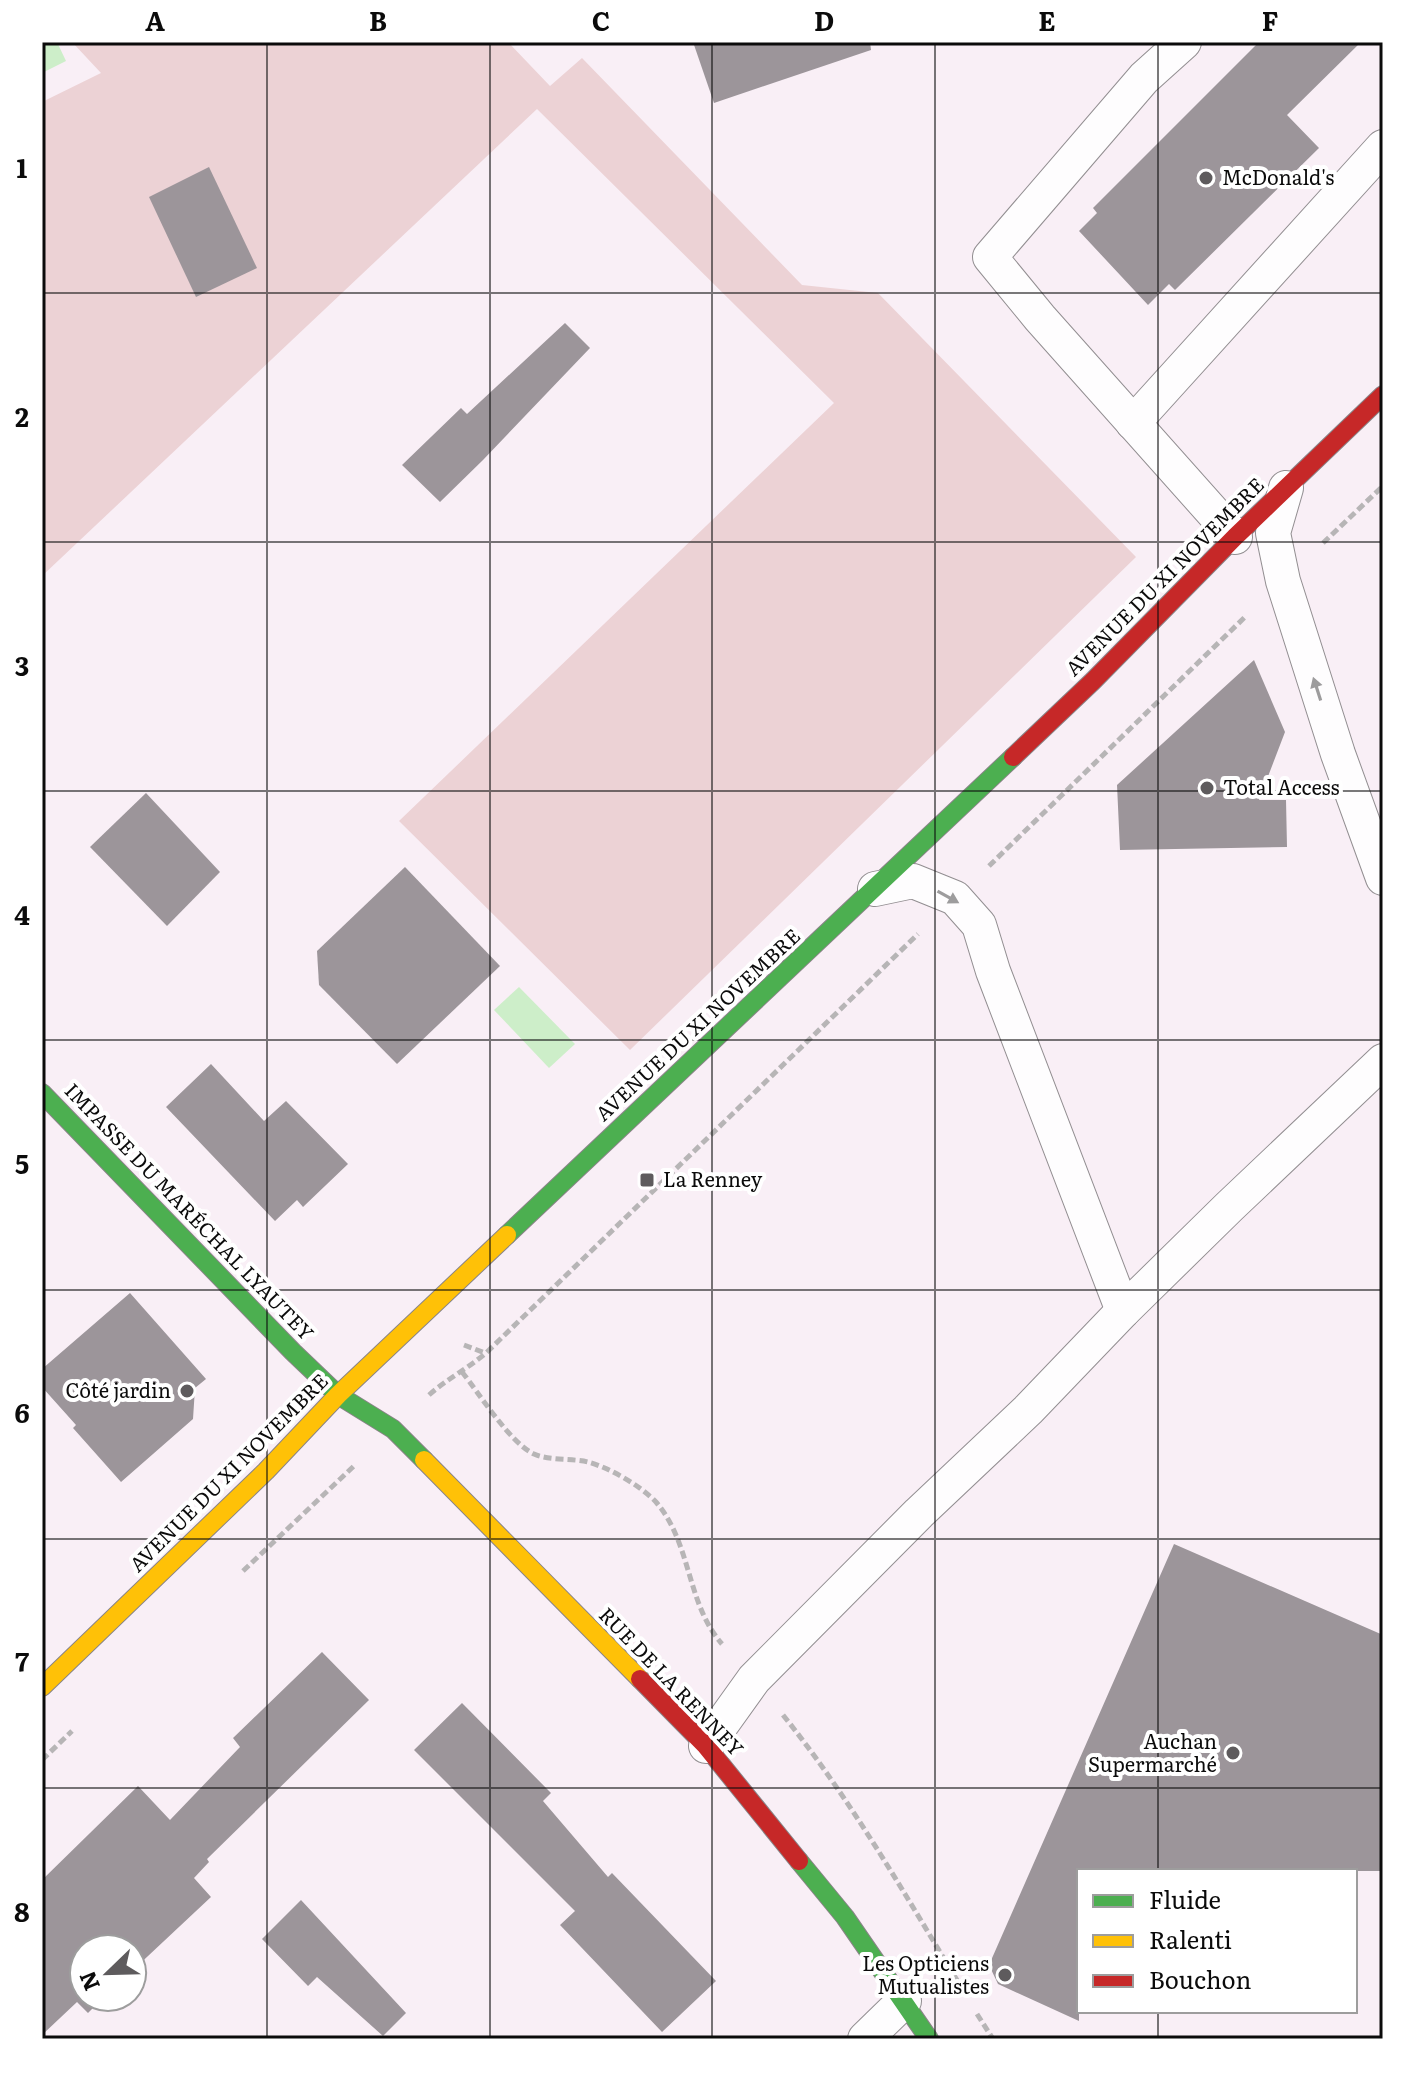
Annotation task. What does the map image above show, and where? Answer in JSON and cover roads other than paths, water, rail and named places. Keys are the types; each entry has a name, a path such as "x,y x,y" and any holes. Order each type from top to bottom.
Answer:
{"main road":[{"name":"AVENUE DU XI NOVEMBRE","path":"42,1687 266,1471 338,1395 1093,681 1235,537 1383,395"},
{"name":"IMPASSE DU MARÉCHAL LYAUTEY","path":"42,1093 338,1395"},
{"name":"RUE DE LA RENNEY","path":"338,1395 393,1429 706,1746 845,1917 929,2039"}],"lane":[{"path":"1184,42 1144,78 990,257 1040,318 1235,537"},
{"path":"1133,423 1383,147"},
{"path":"1286,488 1273,533 1283,581 1383,878"},
{"path":"875,889 913,881 955,898 979,925 993,971 1123,1311"},
{"path":"706,1746 754,1679 919,1513 1028,1410 1123,1311 1383,1061"},
{"path":"865,2039 904,2001"}],"place":[{"name":"McDonald's","path":"1206,178"},
{"name":"Total Access","path":"1207,788"},
{"name":"La Renney","path":"647,1180"},
{"name":"Côté jardin","path":"187,1391"},
{"name":"Auchan Supermarché","path":"1233,1753"},
{"name":"Les Opticiens Mutualistes","path":"1005,1975"}]}
